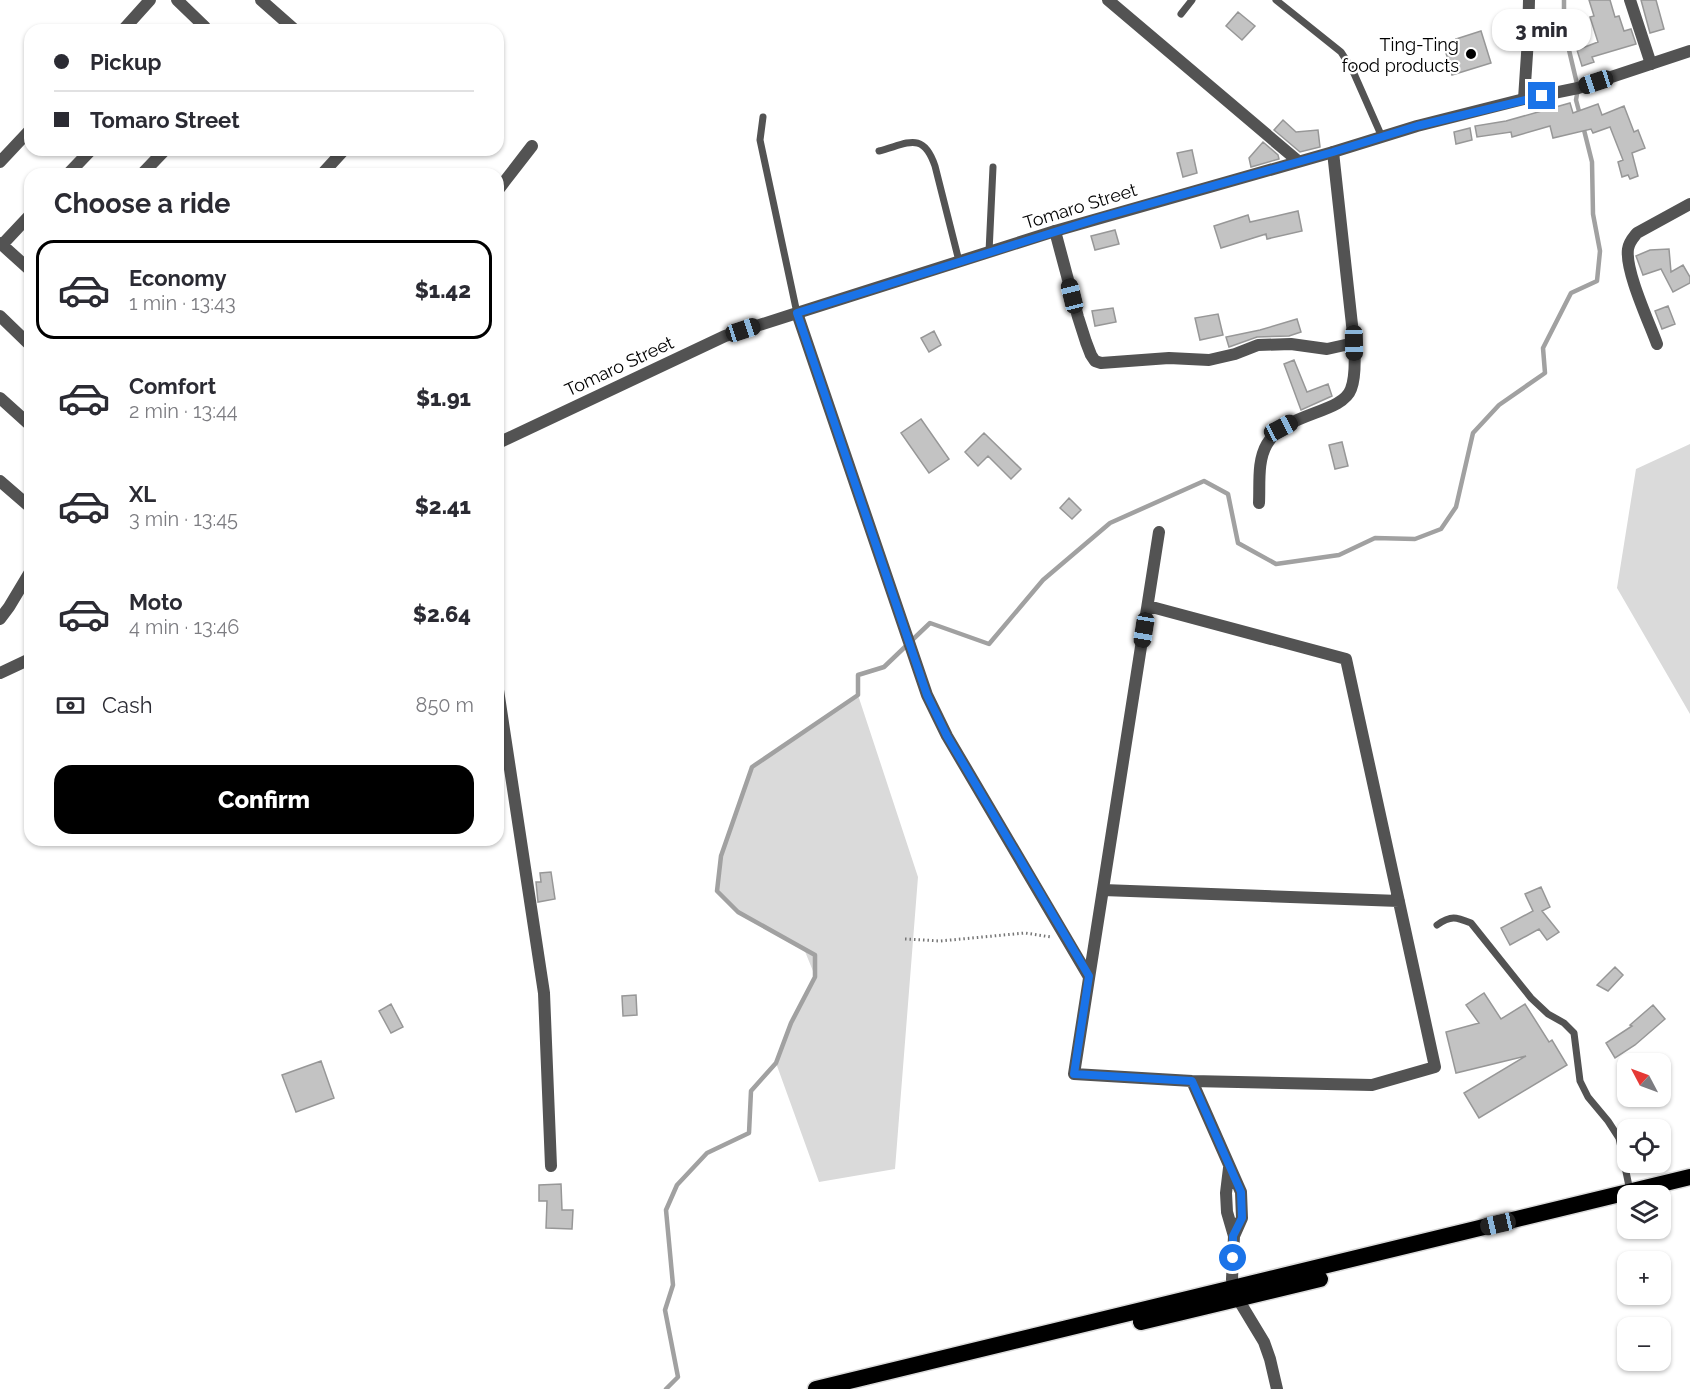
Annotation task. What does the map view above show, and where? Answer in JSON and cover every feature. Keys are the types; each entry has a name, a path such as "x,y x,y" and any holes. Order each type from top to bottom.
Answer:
{"highway":[{"path":"1667,1185 1690,1177"},
{"path":"1671,1193 1690,1188"},
{"path":"816,1389 1236,1293 1617,1201"},
{"path":"863,1389 1236,1293"}],"street":[{"path":"128,24 150,0"},
{"path":"177,0 200,24"},
{"path":"261,0 288,24"},
{"path":"1108,0 1298,161"},
{"path":"1524,99 1529,0"},
{"path":"1630,0 1651,64"},
{"name":"Tomaro Street","path":"504,440 725,336 1055,231 1417,126 1578,88 1690,51"},
{"path":"0,162 24,136"},
{"path":"504,182 532,146"},
{"path":"1259,503 1261,459 1268,442 1281,428 1305,416 1339,404 1352,388 1354,343 1333,152"},
{"path":"74,168 85,156"},
{"path":"148,168 159,156"},
{"path":"328,168 338,156"},
{"path":"1657,344 1636,290 1628,250 1631,240 1637,233 1690,204"},
{"path":"24,221 1,244 24,265"},
{"path":"1055,231 1078,317 1095,361 1101,363 1169,358 1209,360 1235,354 1258,345 1291,344 1327,349 1354,343"},
{"path":"797,313 927,695 947,736 1089,976"},
{"path":"0,316 24,339"},
{"path":"0,398 24,419"},
{"path":"0,481 24,502"},
{"path":"1148,606 1346,659 1435,1067 1372,1085 1192,1081 1074,1074 1159,532"},
{"path":"1,617 24,582"},
{"path":"0,673 24,662"},
{"path":"504,730 544,993 551,1166"},
{"path":"1103,890 1399,901"},
{"path":"1192,1081 1229,1168 1226,1193 1227,1212 1233,1236 1232,1279 1236,1293 1264,1342 1277,1389"}],"lane":[{"path":"1180,14 1192,0"},
{"path":"1276,0 1341,52 1352,69 1382,137"},
{"path":"763,117 760,140 797,313"},
{"path":"879,151 916,142 926,147 936,166 960,261"},
{"path":"988,252 993,167"},
{"path":"1437,925 1446,919 1458,918 1471,923 1531,998 1574,1033 1580,1081 1588,1097 1619,1138 1627,1185"}],"path":[{"path":"905,939 940,941 1025,933 1068,940"}],"shaded area":[{"path":"1690,444 1690,714 1617,588 1636,469"},
{"path":"858,695 918,877 895,1169 819,1182 776,1063 791,1023 815,976 804,949 738,912 717,891 721,856 752,767"}],"building":[{"path":"1589,0 1610,0 1615,17 1619,16 1624,31 1631,29 1636,44 1592,57 1594,62 1582,66 1577,50 1598,42 1590,17 1594,16"},
{"path":"1641,0 1656,0 1664,29 1650,33"},
{"path":"1238,12 1255,26 1242,40 1226,26"},
{"path":"1481,31 1491,63 1452,75 1446,53 1459,49 1456,39"},
{"path":"1570,103 1573,113 1598,104 1602,115 1624,106 1634,132 1638,130 1645,148 1632,153 1638,176 1630,179 1628,175 1622,177 1618,162 1623,160 1610,127 1593,133 1591,129 1553,138 1550,126 1512,137 1511,132 1477,137 1475,126 1506,121"},
{"path":"1283,120 1296,132 1318,130 1320,147 1300,152 1274,130"},
{"path":"1470,128 1472,140 1456,144 1454,132"},
{"path":"1263,142 1278,155 1279,159 1251,167 1249,158"},
{"path":"1192,150 1197,173 1183,177 1177,153"},
{"path":"1298,211 1302,231 1267,239 1266,234 1221,248 1214,226 1248,215 1250,222"},
{"path":"1115,230 1119,244 1095,250 1091,236"},
{"path":"1669,249 1671,272 1683,265 1690,277 1690,283 1673,292 1661,269 1643,275 1636,256 1650,250"},
{"path":"1668,306 1675,324 1662,329 1655,311"},
{"path":"1113,308 1116,322 1095,326 1092,311"},
{"path":"1218,314 1223,335 1200,340 1195,318"},
{"path":"1297,319 1301,332 1289,336 1257,337 1229,347 1226,337"},
{"path":"934,331 941,345 929,352 921,338"},
{"path":"1294,360 1307,392 1328,384 1332,396 1301,410 1284,364"},
{"path":"921,419 949,459 929,473 901,433"},
{"path":"984,433 1021,469 1011,479 988,456 978,466 965,452"},
{"path":"1342,442 1348,466 1335,469 1329,445"},
{"path":"1069,498 1081,510 1072,519 1060,508"},
{"path":"551,872 555,899 538,902 536,882 541,882 540,873"},
{"path":"1541,887 1550,907 1542,911 1559,932 1547,940 1539,929 1510,945 1501,928 1533,911 1525,894"},
{"path":"1615,967 1623,975 1608,991 1597,985"},
{"path":"1484,993 1501,1019 1525,1004 1549,1042 1552,1040 1567,1065 1479,1118 1464,1093 1526,1056 1456,1073 1446,1032 1479,1023 1466,1005"},
{"path":"636,995 637,1015 623,1016 622,996"},
{"path":"391,1004 403,1027 391,1033 379,1011"},
{"path":"1653,1005 1665,1019 1635,1045 1623,1053 1617,1053 1615,1058 1606,1043 1632,1026 1630,1025"},
{"path":"321,1061 334,1098 296,1112 282,1075"},
{"path":"561,1184 562,1210 573,1210 572,1229 546,1228 547,1201 539,1201 539,1185"}],"waterway":[{"path":"1564,0 1564,29 1578,88 1576,100 1580,115"},
{"path":"666,1389 678,1377 665,1310 673,1285 666,1210 677,1185 707,1153 749,1133 751,1091 776,1063 791,1023 815,977 815,955 738,912 717,891 721,856 752,767 858,695 858,675 884,667 930,623 989,644 1043,580 1110,523 1204,481 1228,494 1238,543 1276,564 1339,555 1375,538 1415,539 1441,529 1456,507 1473,433 1499,405 1545,373 1543,348 1571,293 1597,281 1600,251 1593,214 1592,162 1583,126"}],"place":[{"name":"Ting-Ting food products","path":"1471,54"}],"route":[{"path":"1233,1258 1233,1236 1242,1218 1241,1192 1192,1081 1074,1074 1089,976 947,736 927,695 797,313 1096,219 1417,126 1542,96"}]}
